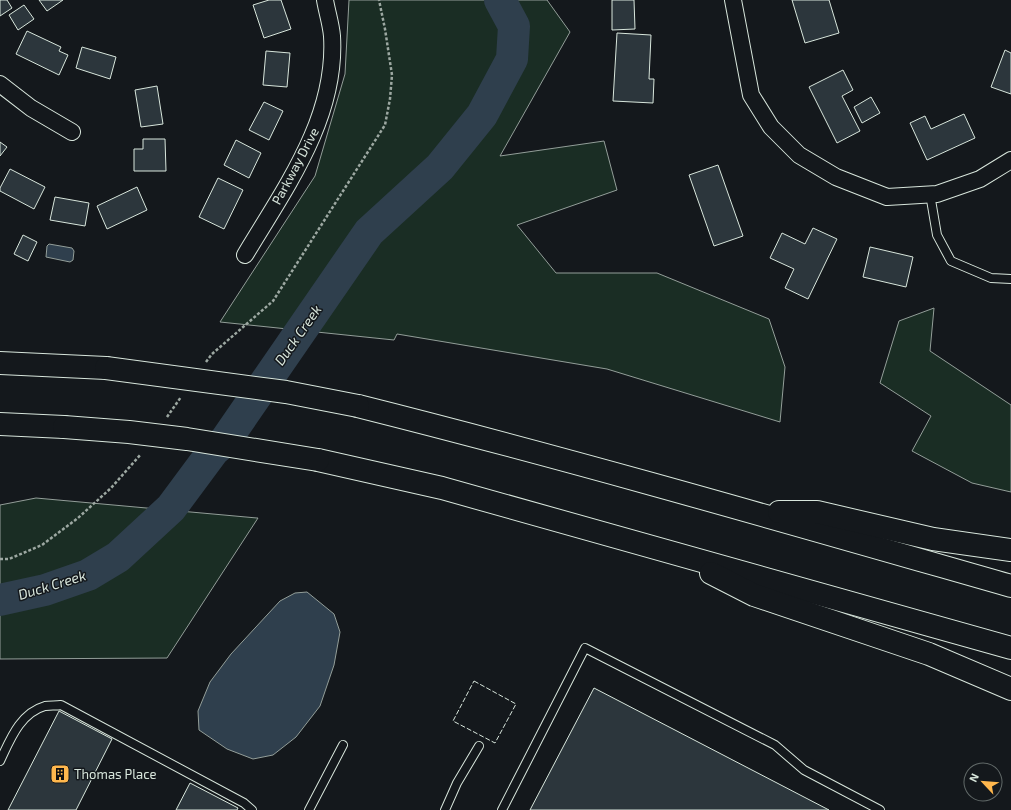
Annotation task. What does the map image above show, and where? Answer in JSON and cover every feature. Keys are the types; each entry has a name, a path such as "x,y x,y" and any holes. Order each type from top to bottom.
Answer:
{"highway":[{"path":"0,363 106,368 278,391 358,406 485,438 1011,586"},
{"path":"0,424 129,432 187,439 318,460 442,488 1011,648"},
{"path":"748,512 817,512 933,539 1011,550"},
{"path":"669,552 754,595 929,654 1011,689"}],"street":[{"name":"Parkway Drive","path":"246,255 304,153 323,109 331,74 332,35 325,0"},
{"path":"733,0 751,95 770,127 799,155 836,177 887,197 937,194 980,179 1011,160"},
{"path":"0,84 31,108 72,132"}],"lane":[{"path":"930,194 937,235 951,261 991,278 1011,279"},
{"path":"502,810 584,648 775,745 804,770 880,810"},
{"path":"0,760 17,728 28,715 45,706 61,705 244,803 252,810"},
{"path":"309,810 342,745"},
{"path":"444,810 457,783 480,746"}],"path":[{"path":"203,366 212,354 273,301 385,125 390,99 392,75 379,0"},
{"path":"163,422 185,391"},
{"path":"0,559 9,558 42,545 78,518 111,488 136,460 145,447"}],"green space":[{"path":"349,0 547,0 570,32 500,156 604,141 617,190 517,225 556,273 657,273 769,319 785,367 780,422 607,369 397,334 394,340 220,322 315,176 345,74"},
{"path":"934,308 930,351 1011,405 1011,492 972,483 912,451 931,416 880,383 899,321"},
{"path":"36,498 258,518 167,658 0,659 0,505"}],"water":[{"path":"49,244 72,248 74,251 73,260 70,262 46,257 47,246"},
{"path":"307,592 334,614 340,632 334,665 320,706 296,737 273,755 253,759 227,749 199,730 198,711 210,682 231,654 280,601 295,593"}],"building":[{"path":"0,0 7,0 12,8 0,16"},
{"path":"39,0 63,0 47,11"},
{"path":"269,0 281,0 291,29 264,38 253,5"},
{"path":"612,0 634,0 635,29 612,30"},
{"path":"792,0 829,0 839,33 805,43"},
{"path":"24,5 34,19 18,30 9,15"},
{"path":"27,31 61,47 59,51 68,55 59,75 16,54"},
{"path":"617,33 651,35 649,79 654,79 653,103 613,101"},
{"path":"82,47 116,57 110,79 76,68"},
{"path":"1005,50 1011,53 1011,94 991,87"},
{"path":"266,51 290,53 287,87 263,85"},
{"path":"843,70 853,90 842,96 860,131 837,143 809,87"},
{"path":"157,86 163,124 141,127 135,90"},
{"path":"871,97 880,113 862,123 854,107"},
{"path":"264,102 283,111 269,140 249,130"},
{"path":"964,114 975,138 927,160 910,123 925,116 931,129"},
{"path":"143,139 165,139 166,171 134,171 134,149 143,149"},
{"path":"236,140 261,153 249,178 224,165"},
{"path":"0,142 7,147 0,156"},
{"path":"718,165 743,236 714,246 689,175"},
{"path":"10,169 45,187 34,209 0,191 0,188"},
{"path":"218,178 243,190 224,229 199,217"},
{"path":"137,187 147,210 107,229 97,206"},
{"path":"55,197 89,203 85,226 50,220"},
{"path":"813,228 837,239 808,299 785,288 794,269 770,258 782,233 805,244"},
{"path":"23,235 37,242 28,261 14,254"},
{"path":"870,247 913,257 906,287 863,277"},
{"path":"594,688 829,810 530,810"},
{"name":"Thomas Place","path":"59,711 112,739 76,810 8,810"},
{"name":"Thomas Place","path":"190,783 238,808 237,810 176,810"}],"waterway":[{"name":"Duck Creek","path":"0,600 45,590 88,575 118,557 171,508 214,450 225,441 369,232 440,167 482,115 512,59 514,26 500,0"}],"fence":[{"path":"474,681 516,704 495,743 453,721 474,681"}],"place":[{"name":"Thomas Place","path":"60,774"}]}
